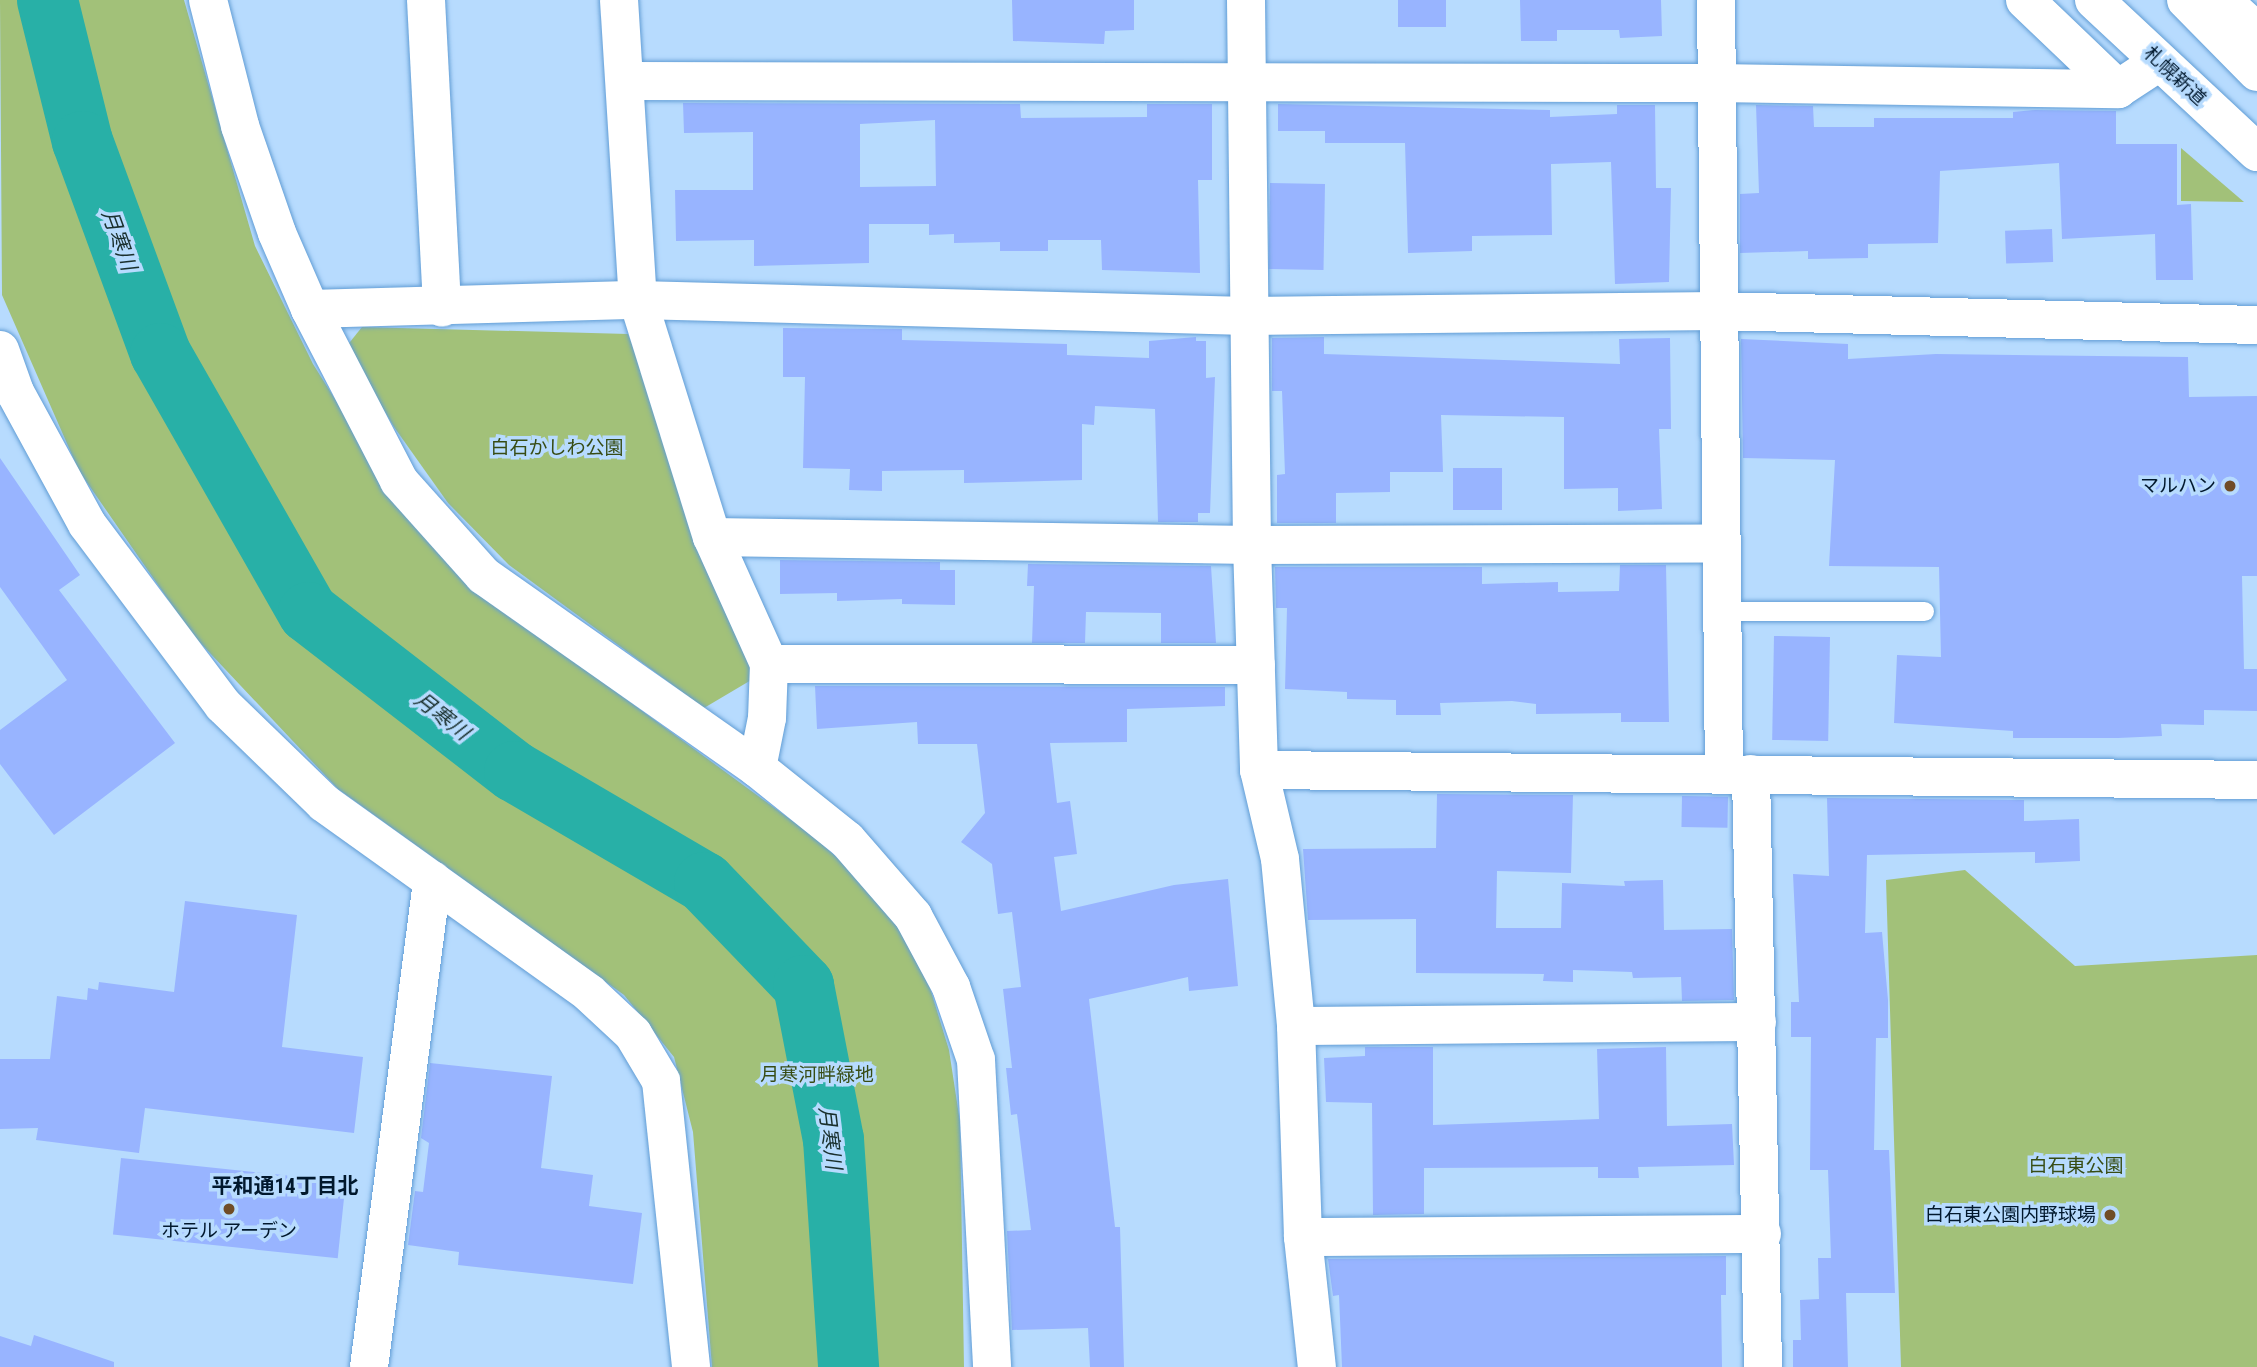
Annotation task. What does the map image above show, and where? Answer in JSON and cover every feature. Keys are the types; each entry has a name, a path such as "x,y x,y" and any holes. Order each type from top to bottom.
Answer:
{"main road":[{"path":"208,0 240,126 310,309 399,481 484,576 757,768 847,840 913,916 951,987 976,1060 992,1367"},
{"path":"426,0 442,308"},
{"path":"619,0 638,300 712,537 769,664 767,718 757,768"},
{"path":"1246,0 1248,316 1259,770 1280,859 1296,1026 1303,1237 1317,1367"},
{"path":"1716,0 1722,611 1757,1022 1763,1367"},
{"path":"2025,0 2118,89"},
{"name":"札幌新道","path":"2094,0 2257,152"},
{"path":"2186,0 2257,72"},
{"path":"2222,0 2257,32"},
{"path":"626,81 1247,86 1716,83 2118,89 2159,62"},
{"path":"310,309 442,308 638,300 1248,316 1718,311 2257,325"},
{"path":"1,354 15,392 87,524 223,705 324,803 589,993 633,1034 661,1081 691,1367"},
{"path":"712,537 1252,545 1721,543"},
{"path":"769,664 1256,664"},
{"path":"1259,770 2257,780"},
{"path":"369,1367 432,880"},
{"path":"1296,1026 1757,1022"},
{"path":"1303,1237 1762,1234"}],"lane":[{"path":"1722,611 1924,611"}],"green space":[{"name":"月寒河畔緑地","path":"0,0 184,0 255,246 313,364 392,490 552,645 813,836 863,881 899,929 930,988 949,1050 960,1122 964,1367 712,1367 693,1132 674,1057 624,995 338,789 192,634 79,471 2,295"},
{"path":"2181,148 2244,202 2181,201"},
{"name":"白石かしわ公園","path":"362,327 628,334 758,676 704,708 509,565 448,503 394,427 346,347"},
{"name":"白石東公園","path":"1965,870 2075,966 2257,955 2257,1367 1901,1367 1886,880"}],"building":[{"path":"1012,0 1134,0 1134,30 1105,31 1104,44 1013,41"},
{"path":"1398,0 1446,0 1446,27 1398,27"},
{"path":"1520,0 1661,0 1662,36 1620,38 1619,30 1557,30 1557,41 1521,41"},
{"path":"683,103 1020,104 1021,118 1147,117 1147,104 1212,104 1212,180 1198,180 1200,273 1102,270 1101,240 1048,240 1048,251 1000,251 1000,242 954,243 954,234 929,235 929,224 869,224 869,263 754,266 754,240 676,241 675,190 753,190 753,132 684,133","holes":["935,120 936,186 860,187 860,124"]},
{"path":"1278,104 1550,110 1550,117 1617,114 1617,105 1655,105 1656,188 1671,188 1669,282 1615,284 1611,162 1551,164 1552,235 1472,236 1472,251 1408,253 1405,143 1325,143 1325,131 1278,131"},
{"path":"1756,105 1813,106 1814,127 1874,127 1874,118 2013,118 2013,112 2035,110 2116,111 2116,144 2177,144 2177,205 2191,204 2193,280 2156,280 2155,234 2062,239 2059,163 1940,171 1938,243 1868,244 1868,258 1808,259 1808,251 1740,253 1740,194 1759,193"},
{"path":"1270,183 1325,184 1323,270 1269,269"},
{"path":"2052,229 2053,262 2006,264 2005,231"},
{"path":"783,328 902,329 902,340 1067,344 1067,355 1149,358 1149,341 1196,337 1196,341 1206,341 1206,378 1215,377 1210,513 1198,513 1198,522 1158,522 1155,409 1095,406 1094,425 1082,424 1082,480 964,483 964,470 882,471 882,491 849,490 850,469 803,468 805,377 783,377"},
{"path":"1324,337 1324,354 1620,364 1619,339 1670,338 1671,429 1659,429 1662,509 1618,511 1618,488 1564,489 1564,417 1441,415 1443,472 1390,472 1390,492 1336,493 1336,523 1277,523 1277,475 1285,474 1282,391 1272,391 1272,338"},
{"path":"1741,339 1848,344 1848,359 1936,354 2188,357 2189,397 2257,396 2257,576 2242,576 2244,669 2257,669 2257,711 2204,710 2204,725 2161,724 2162,736 2118,738 2013,738 2013,731 1894,723 1897,655 1941,657 1939,567 1829,566 1835,460 1743,458"},
{"path":"0,458 80,575 59,590 175,743 54,835 0,764 0,730 67,680 0,587"},
{"path":"1453,468 1502,468 1502,510 1453,510"},
{"path":"780,560 940,562 940,570 955,570 955,605 902,604 902,599 837,601 837,593 780,594"},
{"path":"1028,564 1211,566 1216,643 1161,643 1161,613 1086,612 1085,643 1032,643 1034,586 1027,586"},
{"path":"1620,565 1666,565 1669,722 1621,722 1621,713 1536,714 1536,704 1512,701 1440,703 1441,715 1396,715 1396,700 1347,699 1347,692 1285,689 1287,608 1276,608 1275,567 1482,567 1482,584 1558,582 1558,592 1619,591"},
{"path":"1774,636 1830,637 1828,741 1772,740"},
{"path":"815,686 1225,687 1225,706 1127,709 1127,742 1050,743 1057,803 1070,801 1077,854 1054,857 1061,911 1174,885 1228,879 1238,986 1189,991 1188,977 1089,999 1115,1227 1120,1227 1124,1367 1090,1367 1088,1328 1012,1330 1007,1231 1031,1230 1017,1114 1011,1115 1006,1068 1012,1068 1003,989 1021,987 1012,912 998,914 992,864 961,842 985,813 977,744 918,744 917,722 817,729"},
{"path":"1437,794 1573,795 1571,873 1497,871 1496,928 1561,928 1562,883 1625,886 1624,881 1663,880 1664,930 1732,929 1734,1000 1682,1001 1681,977 1633,978 1632,972 1573,970 1573,982 1543,981 1544,974 1416,973 1416,919 1308,920 1303,849 1436,848"},
{"path":"1682,796 1728,797 1727,828 1681,827"},
{"path":"1827,798 2024,800 2024,821 2079,819 2080,861 2035,863 2035,852 1867,855 1865,933 1882,932 1888,1000 1888,1038 1876,1038 1874,1150 1889,1150 1895,1293 1846,1293 1848,1367 1793,1367 1793,1340 1801,1340 1800,1300 1819,1299 1818,1258 1831,1258 1828,1170 1810,1170 1811,1037 1791,1037 1791,1002 1799,1002 1793,874 1829,876"},
{"path":"185,901 297,915 282,1047 363,1057 354,1133 145,1108 139,1153 36,1140 38,1128 0,1129 0,1059 50,1059 57,996 87,1000 88,988 98,990 99,982 174,992"},
{"path":"1365,1047 1433,1047 1433,1125 1599,1119 1597,1049 1666,1047 1667,1126 1732,1124 1734,1165 1638,1167 1639,1178 1598,1178 1598,1167 1424,1168 1424,1214 1373,1215 1372,1103 1326,1102 1324,1058 1365,1056"},
{"path":"430,1063 552,1076 541,1168 593,1175 589,1206 642,1213 633,1284 458,1265 459,1252 408,1245 415,1191 423,1192 429,1143 421,1138"},
{"name":"ホテル アーデン","path":"121,1158 346,1182 338,1258 113,1235"},
{"path":"1726,1256 1726,1295 1721,1295 1722,1367 1342,1367 1339,1295 1333,1296 1328,1259"},
{"path":"34,1335 114,1362 114,1367 0,1367 0,1336 31,1346"}],"waterway":[{"name":"月寒川","path":"47,0 82,141 160,353 308,612 514,771 704,882 803,985 833,1139 848,1367"}],"place":[{"name":"マルハン","path":"2230,486"},
{"name":"ホテル アーデン","path":"229,1209"},
{"name":"白石東公園内野球場","path":"2110,1215"}],"district":[{"name":"平和通14丁目北","path":"285,1186"}]}
